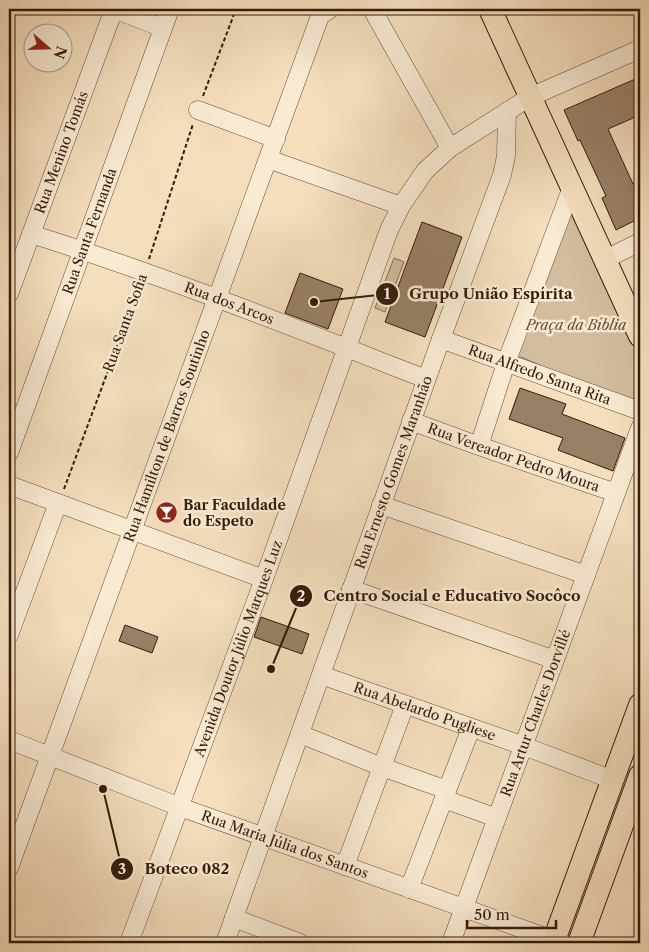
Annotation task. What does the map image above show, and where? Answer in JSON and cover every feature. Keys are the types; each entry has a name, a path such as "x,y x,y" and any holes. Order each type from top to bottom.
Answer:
{"main road":[{"path":"490,9 640,336"},
{"path":"556,942 640,705"},
{"path":"579,943 640,776"}],"street":[{"path":"114,9 163,28"},
{"name":"Rua Menino Tomás","path":"9,294 114,9"},
{"name":"Rua Santa Fernanda","path":"9,453 170,9"},
{"name":"Rua Hamilton de Barros Soutinho","path":"9,868 320,16 330,9"},
{"path":"372,9 450,148"},
{"name":"Avenida Doutor Júlio Marques Luz","path":"128,943 264,580 389,230 401,206 425,171 450,148 530,97 640,49"},
{"path":"198,110 276,139"},
{"name":"Rua Ernesto Gomes Maranhão","path":"225,943 440,338 502,175 507,141 507,111"},
{"path":"479,129 507,141"},
{"path":"268,159 401,206"},
{"path":"479,446 506,363 572,187"},
{"name":"Rua dos Arcos","path":"31,234 84,250 217,298 426,379"},
{"path":"606,259 640,242"},
{"name":"Rua Alfredo Santa Rita","path":"440,338 640,411"},
{"name":"Rua Vereador Pedro Moura","path":"411,421 616,493"},
{"name":"Rua Artur Charles Dorvillé","path":"451,943 640,428"},
{"path":"9,485 264,580"},
{"path":"9,635 58,502"},
{"path":"381,505 586,575"},
{"path":"351,589 555,660"},
{"name":"Rua Abelardo Pugliese","path":"320,675 524,746 613,780"},
{"path":"345,866 405,704"},
{"path":"409,889 471,728"},
{"path":"300,734 382,767 497,818"},
{"name":"Rua Maria Júlia dos Santos","path":"9,740 180,807 556,942"},
{"path":"234,918 300,943"}],"path":[{"name":"Rua Santa Sofia","path":"58,502 144,273 198,110 236,9"}],"green space":[{"name":"Praça da Bíblia","path":"572,187 640,336 640,409 521,357 508,359"},
{"path":"394,258 404,262 385,312 375,308"}],"building":[{"path":"640,77 640,115 608,129 633,184 640,181 640,218 616,230 602,198 606,196 564,110"},
{"path":"422,222 462,237 425,337 385,322"},
{"path":"300,273 343,289 328,329 285,313"},
{"path":"520,388 566,404 562,414 625,438 613,471 558,450 563,438 509,419"},
{"path":"261,617 309,634 302,654 254,637"},
{"path":"125,625 158,637 152,653 119,641"}],"place":[{"name":"Grupo União Espírita","path":"314,302"},
{"name":"Bar Faculdade do Espeto","path":"167,513"},
{"name":"Centro Social e Educativo Socôco","path":"271,669"},
{"name":"Boteco 082","path":"103,789"}]}
